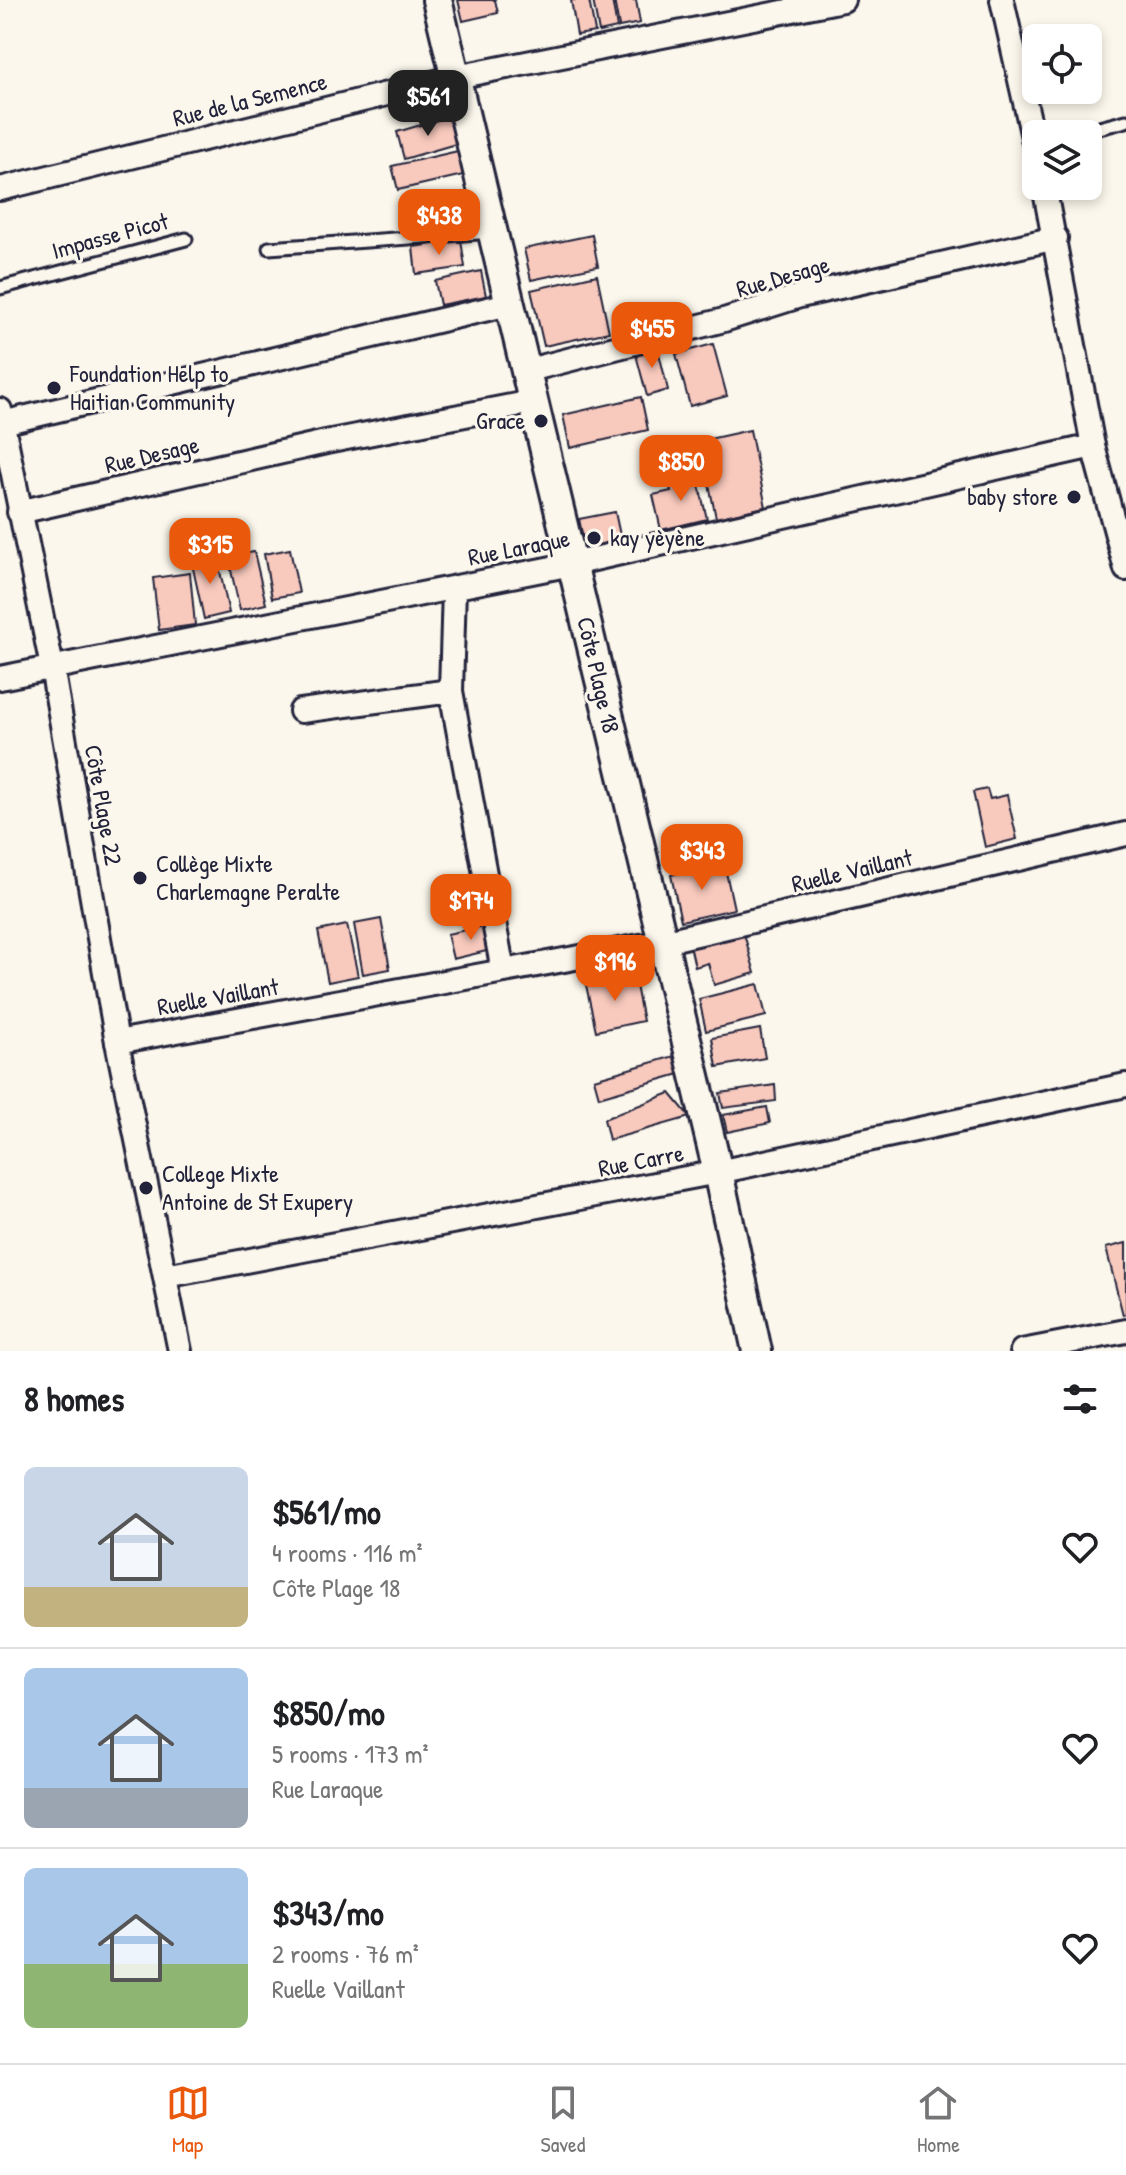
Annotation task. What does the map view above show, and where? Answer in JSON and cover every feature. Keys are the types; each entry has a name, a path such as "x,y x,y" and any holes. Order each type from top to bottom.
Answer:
{"street":[{"name":"Côte Plage 18","path":"437,0 718,1172 757,1351"},
{"name":"Rue de la Semence","path":"0,189 456,77 843,0"},
{"path":"1002,0 1030,120"},
{"path":"1047,200 1093,446 1113,500 1126,569"},
{"name":"Rue Desage","path":"525,371 724,320 800,296 1056,238"},
{"path":"1,416 509,304"},
{"name":"Rue Desage","path":"19,512 326,442 532,402"},
{"name":"Côte Plage 22","path":"1,416 52,667 117,1042 180,1351"},
{"name":"Rue Laraque","path":"0,678 572,564 1093,446"},
{"path":"454,588 451,691 503,971"},
{"path":"301,711 451,691"},
{"name":"Ruelle Vaillant","path":"117,1042 662,942 1126,834"},
{"name":"Rue Carre","path":"165,1276 435,1228 718,1172 1126,1085"},
{"path":"1022,1351 1126,1331"}],"lane":[{"path":"1102,127 1126,121"},
{"path":"269,248 492,232"},
{"name":"Impasse Picot","path":"0,288 186,239"}],"building":[{"path":"458,0 495,0 498,13 463,21"},
{"path":"571,0 589,0 595,32 577,35"},
{"path":"593,0 612,0 617,28 599,32"},
{"path":"614,0 636,0 640,23 619,27"},
{"path":"451,116 459,143 404,159 397,132"},
{"path":"458,151 463,175 398,190 392,166"},
{"path":"592,235 598,266 531,280 524,249"},
{"path":"461,240 465,267 416,274 413,247"},
{"path":"481,271 486,296 440,305 435,281"},
{"path":"597,275 609,332 544,346 531,290"},
{"path":"713,344 727,396 690,406 676,354"},
{"path":"657,345 668,390 647,396 635,351"},
{"path":"641,397 648,430 570,448 563,415"},
{"path":"750,430 766,507 716,518 700,441"},
{"path":"696,472 707,519 661,530 653,495 671,491 668,479"},
{"path":"615,512 621,540 585,548 579,519"},
{"path":"290,549 299,593 272,598 264,554"},
{"path":"254,552 266,604 240,610 228,557"},
{"path":"216,553 229,613 204,619 191,559"},
{"path":"190,573 195,625 159,630 153,578"},
{"path":"987,789 990,799 1007,795 1017,839 985,847 973,792"},
{"path":"724,863 734,909 681,921 671,875"},
{"path":"381,919 390,969 363,974 354,924"},
{"path":"347,925 358,976 328,982 318,931"},
{"path":"489,925 495,949 453,959 447,934"},
{"path":"743,930 755,973 714,985 708,963 695,967 690,945"},
{"path":"634,975 643,1021 596,1031 586,985"},
{"path":"758,984 766,1016 706,1031 699,999"},
{"path":"760,1029 765,1058 717,1067 712,1038"},
{"path":"678,1055 683,1073 599,1097 594,1079"},
{"path":"775,1085 776,1101 723,1108 720,1093"},
{"path":"670,1093 690,1117 609,1140 604,1119"},
{"path":"767,1107 770,1123 727,1132 723,1115"},
{"path":"1126,1243 1126,1314 1123,1315 1106,1248"}],"place":[{"name":"Foundation Help to Haitian Community","path":"54,388"},
{"name":"Grace","path":"541,421"},
{"name":"baby store","path":"1074,497"},
{"name":"kay yèyène","path":"594,538"},
{"name":"Collège Mixte Charlemagne Peralte","path":"140,878"},
{"name":"College Mixte Antoine de St Exupery","path":"146,1188"}]}
